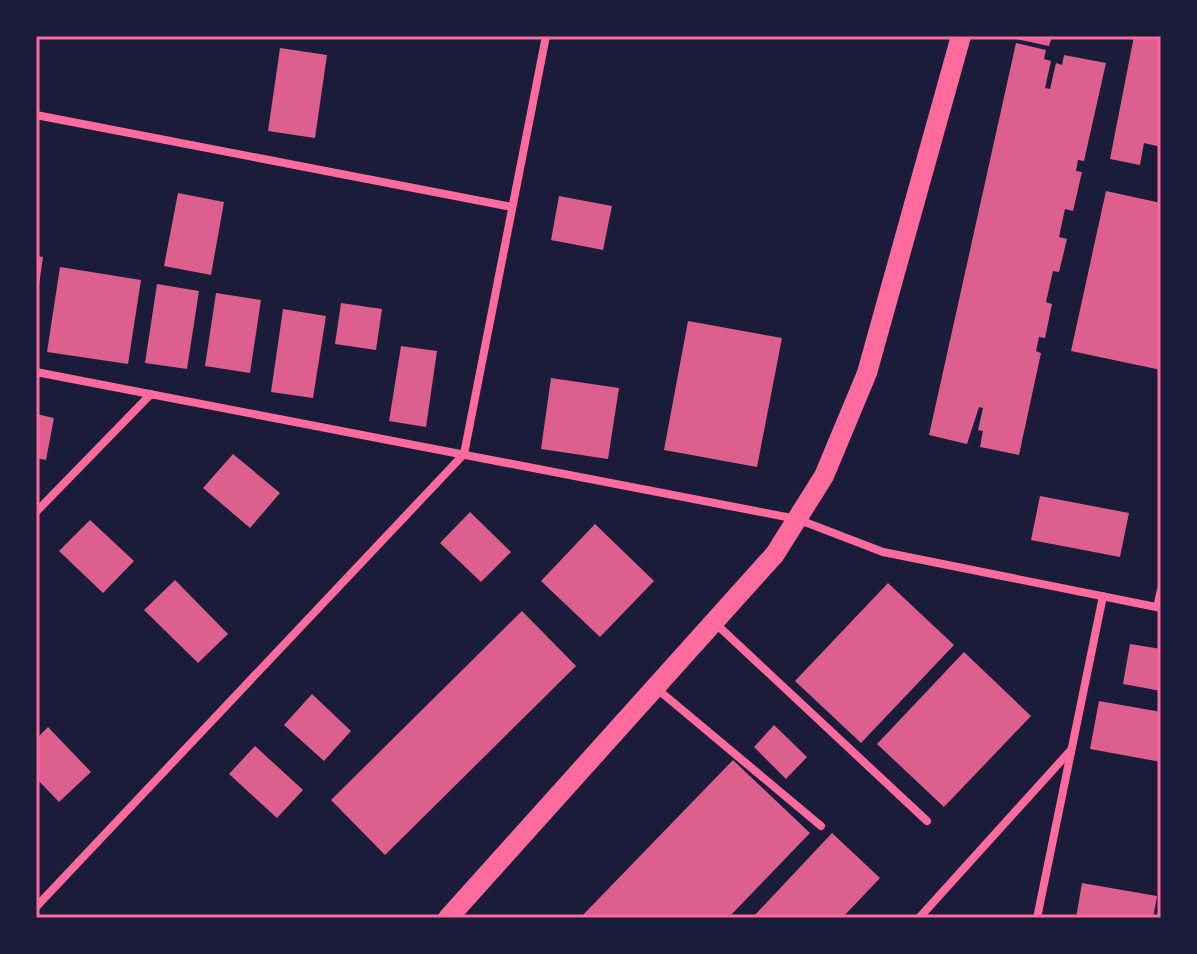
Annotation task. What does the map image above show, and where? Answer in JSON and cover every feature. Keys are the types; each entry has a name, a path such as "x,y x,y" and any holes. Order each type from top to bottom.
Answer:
{"main road":[{"path":"448,918 775,554 824,476 867,373 961,36"}],"street":[{"path":"36,907 464,454 546,36"},
{"path":"36,115 512,207"},
{"path":"36,372 797,519 883,552 1159,607 1161,590"},
{"path":"36,512 151,394"},
{"path":"1037,918 1103,596"},
{"path":"714,622 927,821"},
{"path":"656,687 821,826"},
{"path":"919,918 1072,749"}],"building":[{"path":"1017,36 1052,36 1049,46 1016,39"},
{"path":"1134,36 1161,36 1161,147 1144,143 1140,165 1110,159"},
{"path":"1016,43 1046,50 1044,59 1051,61 1045,88 1050,89 1056,63 1062,65 1064,55 1106,63 1084,161 1078,160 1076,171 1082,172 1073,211 1065,209 1059,237 1067,239 1059,272 1053,271 1046,302 1052,304 1045,338 1039,337 1036,351 1041,353 1019,455 980,447 983,431 978,430 983,408 979,407 967,444 929,435"},
{"path":"280,48 327,55 315,138 268,131"},
{"path":"1106,191 1161,203 1161,370 1071,351"},
{"path":"178,193 224,202 211,275 164,266"},
{"path":"559,196 612,206 603,250 551,240"},
{"path":"36,256 43,257 38,292 36,292"},
{"path":"60,267 141,280 128,364 47,352"},
{"path":"157,284 199,291 187,369 145,363"},
{"path":"216,293 261,300 250,373 205,366"},
{"path":"341,303 382,309 376,350 335,344"},
{"path":"283,309 326,316 313,398 271,392"},
{"path":"688,321 782,338 757,467 664,450"},
{"path":"401,346 437,351 426,427 389,421"},
{"path":"551,378 619,388 608,459 541,449"},
{"path":"36,414 54,418 46,460 36,458"},
{"path":"233,454 280,493 250,528 203,488"},
{"path":"1040,496 1129,513 1120,557 1031,540"},
{"path":"470,512 511,552 481,582 440,543"},
{"path":"90,520 134,561 103,593 59,551"},
{"path":"595,524 654,581 600,637 541,581"},
{"path":"175,580 228,634 198,663 144,610"},
{"path":"888,583 954,645 861,743 795,681"},
{"path":"522,611 576,666 385,855 331,800"},
{"path":"1130,644 1161,649 1161,691 1123,684"},
{"path":"964,652 1031,716 944,807 877,744"},
{"path":"312,694 351,731 324,761 284,725"},
{"path":"1099,701 1161,712 1161,762 1090,749"},
{"path":"774,725 807,757 786,779 754,747"},
{"path":"48,727 91,772 59,802 36,778 36,739"},
{"path":"255,746 303,790 277,818 229,774"},
{"path":"733,760 810,833 728,918 580,918"},
{"path":"832,833 880,878 842,918 752,918"},
{"path":"1082,883 1157,896 1153,918 1076,918"}]}
